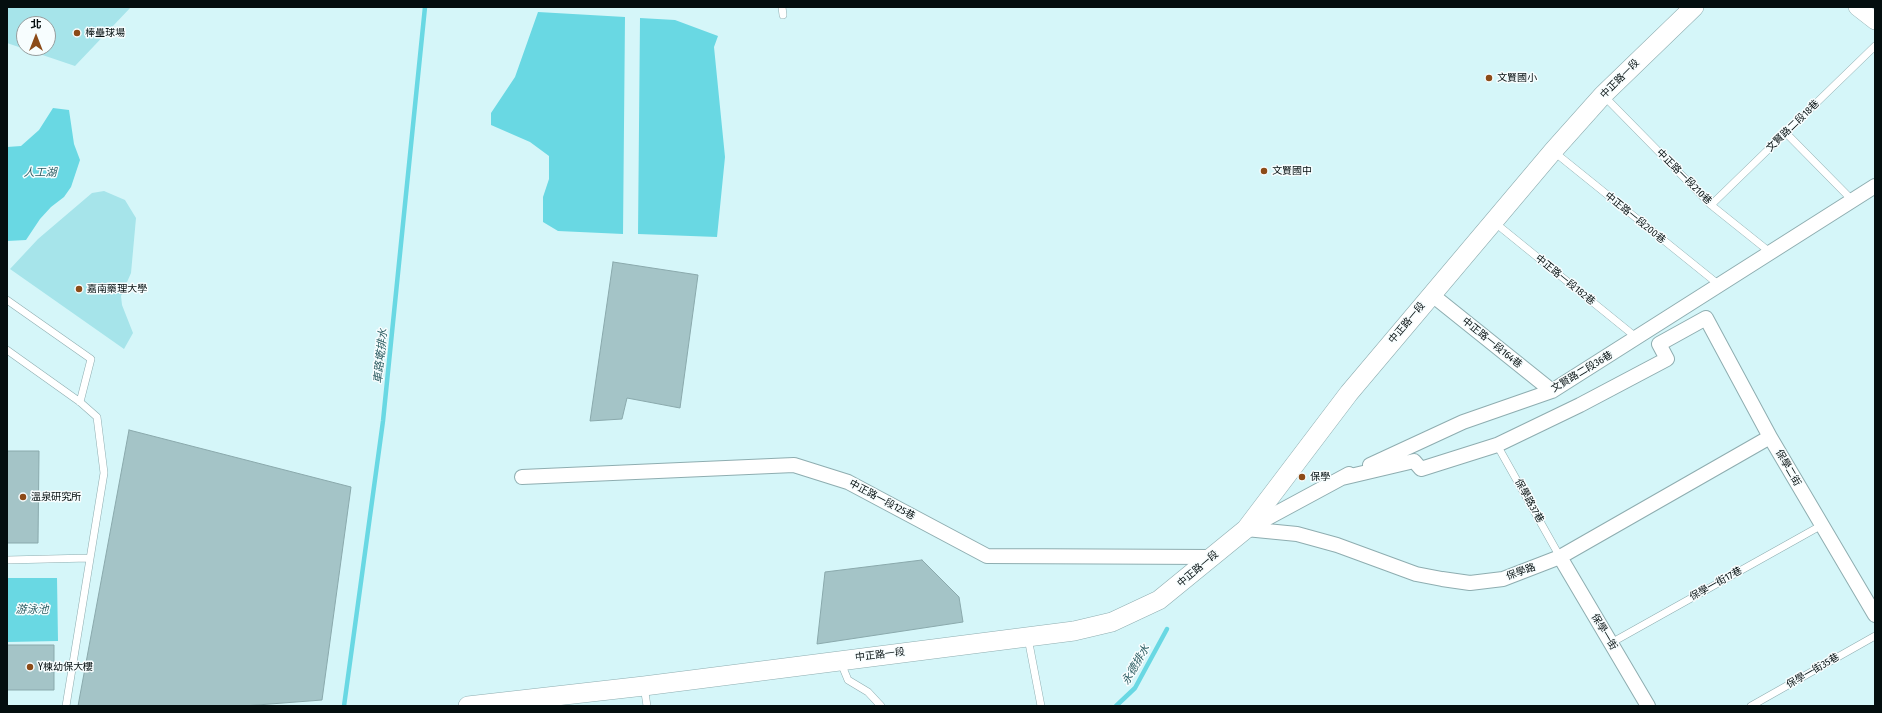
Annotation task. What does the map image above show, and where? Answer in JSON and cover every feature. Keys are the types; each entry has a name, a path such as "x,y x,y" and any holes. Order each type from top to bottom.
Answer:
{"main road":[{"name":"中正路一段","path":"468,706 644,686 1074,631 1112,622 1160,600 1246,529 1349,393 1553,151 1604,95 1694,7"}],"street":[{"path":"1857,7 1875,21"},
{"name":"文賢路二段36巷","path":"1246,529 1342,478 1463,422 1552,391 1637,338 1718,284 1771,253 1875,186"},
{"name":"中正路一段164巷","path":"1431,294 1552,391"},
{"name":"保學二街","path":"1497,445 1580,405 1667,359 1660,344 1706,318 1770,437 1875,616"},
{"name":"保學路","path":"1246,529 1297,534 1337,545 1416,574 1470,583 1503,579 1560,557 1770,437"},
{"path":"1342,478 1414,461 1421,470 1497,445"},
{"name":"中正路一段125巷","path":"522,477 794,465 848,482 987,556 1212,557"},
{"name":"保學一街","path":"1560,557 1648,706"}],"lane":[{"path":"782,7 783,15"},
{"name":"文賢路二段18巷","path":"1711,205 1875,46"},
{"name":"中正路一段210巷","path":"1604,95 1711,205 1771,253"},
{"path":"1786,133 1852,201"},
{"name":"中正路一段200巷","path":"1553,151 1718,284"},
{"name":"中正路一段182巷","path":"1494,221 1637,338"},
{"path":"7,300 91,359 80,402"},
{"path":"7,350 80,402 97,417 104,473 66,706"},
{"name":"保學路37巷","path":"1497,445 1560,557"},
{"name":"保學一街17巷","path":"1611,643 1822,525"},
{"path":"7,560 89,558"},
{"path":"1027,636 1041,706"},
{"name":"保學一街35巷","path":"1751,706 1875,636"},
{"path":"840,660 848,680 868,692 881,706"},
{"path":"644,686 647,706"}],"shaded area":[{"name":"棒壘球場","path":"7,7 131,7 75,66 45,56 56,56 56,16 16,16 16,46 7,43"},
{"path":"104,191 125,200 136,218 131,273 121,296 122,305 133,333 124,349 10,269 38,239 92,193"}],"water":[{"path":"538,12 625,17 623,234 558,231 543,222 543,197 549,179 549,156 530,142 491,125 491,113 515,77"},
{"path":"640,18 675,20 718,36 714,47 725,157 717,237 638,234"},
{"name":"人工湖","path":"53,108 69,110 74,144 80,160 71,187 64,197 51,207 40,219 26,240 7,241 7,147 21,146 39,130"},
{"name":"游泳池","path":"7,578 57,578 58,641 7,642"}],"building":[{"path":"613,262 698,275 680,408 627,398 622,419 590,421"},
{"path":"129,430 351,487 322,700 244,706 78,706"},
{"name":"溫泉研究所","path":"7,451 39,451 38,543 7,543"},
{"path":"922,560 959,597 963,622 817,644 825,572"},
{"name":"Y棟幼保大樓","path":"7,645 54,645 54,690 7,690"}],"waterway":[{"name":"車路墘排水","path":"344,706 383,421 425,7"},
{"name":"永德排水","path":"1116,706 1135,688 1167,629"}],"place":[{"name":"棒壘球場","path":"77,33"},
{"name":"文賢國小","path":"1489,78"},
{"name":"文賢國中","path":"1264,171"},
{"name":"嘉南藥理大學","path":"79,289"},
{"name":"保學","path":"1302,477"},
{"name":"溫泉研究所","path":"23,497"},
{"name":"Y棟幼保大樓","path":"30,667"}]}
